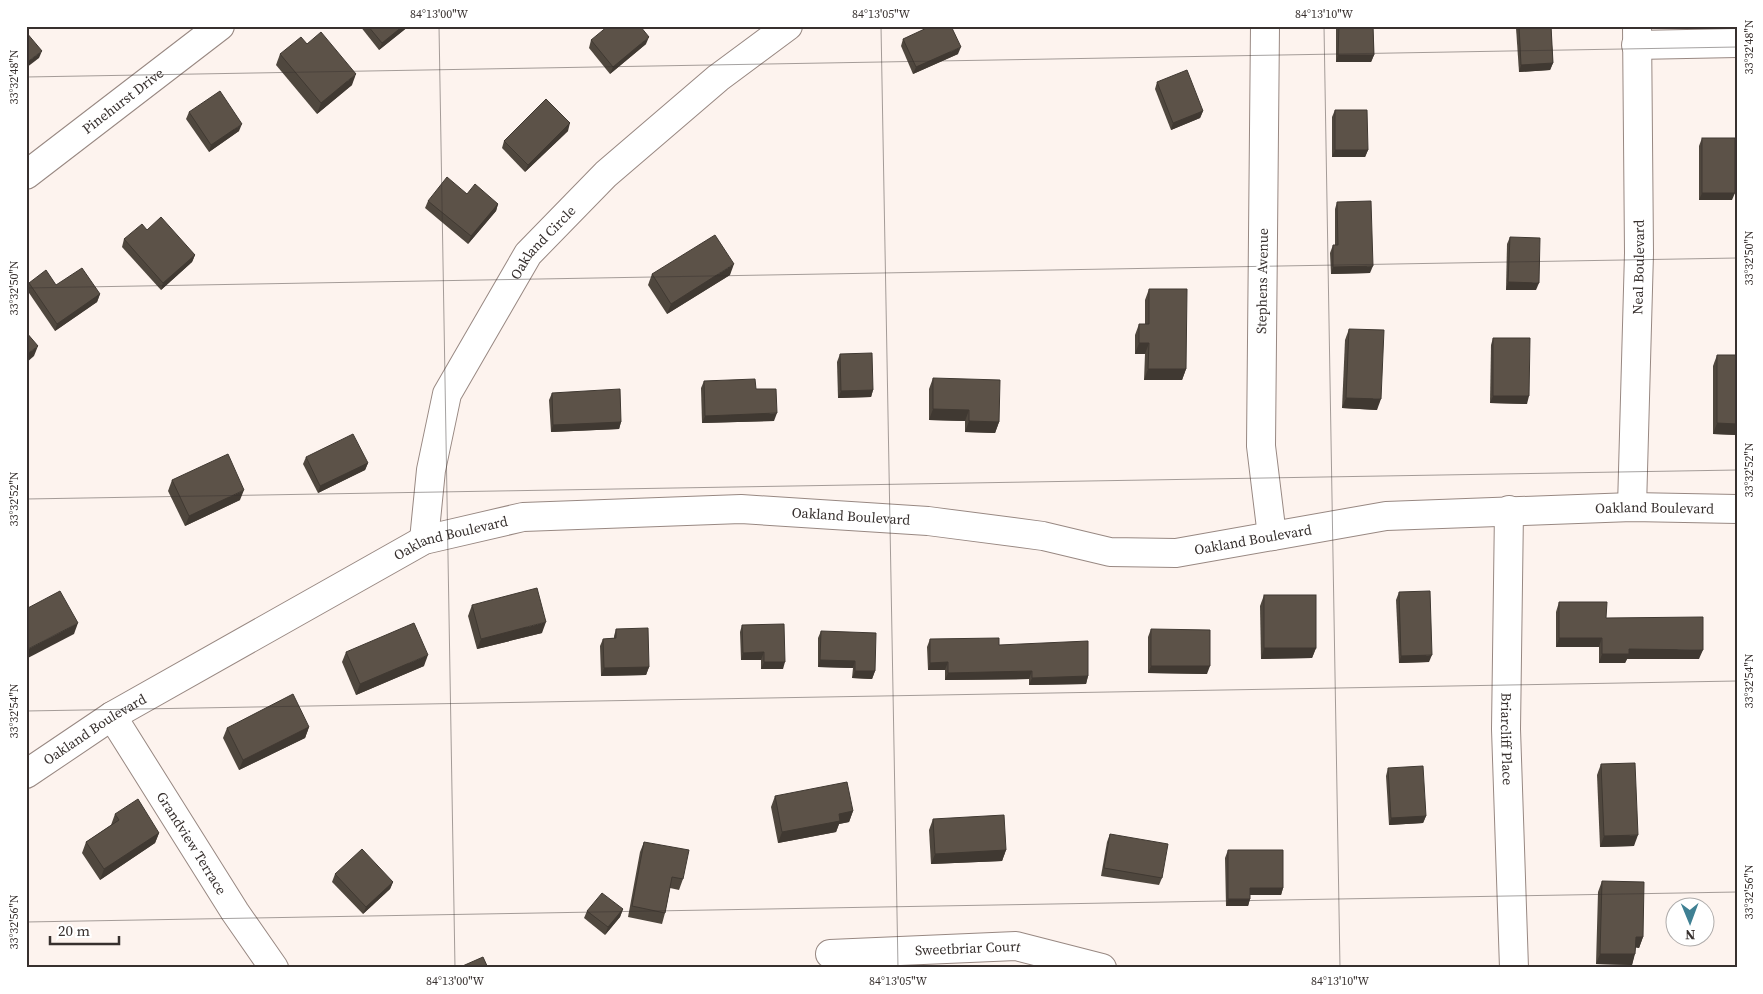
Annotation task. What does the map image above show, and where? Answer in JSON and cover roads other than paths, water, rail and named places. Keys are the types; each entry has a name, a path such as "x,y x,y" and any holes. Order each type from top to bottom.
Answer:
{"street":[{"name":"Pinehurst Drive","path":"26,175 220,26"},
{"name":"Oakland Circle","path":"424,540 431,470 447,394 528,254 606,174 718,78 788,26"},
{"name":"Stephens Avenue","path":"1265,26 1261,446 1272,536"},
{"path":"1636,35 1737,43"},
{"name":"Neal Boulevard","path":"1632,507 1639,253 1636,35"},
{"name":"Oakland Boulevard","path":"26,774 112,716 424,540 523,517 741,509 928,521 1043,536 1110,552 1176,553 1386,516 1632,507 1737,510"},
{"name":"Briarcliff Place","path":"1509,510 1506,729 1514,968"},
{"name":"Grandview Terrace","path":"112,716 235,912 274,968"},
{"name":"Sweetbriar Court","path":"830,954 1016,946 1102,968"}]}
